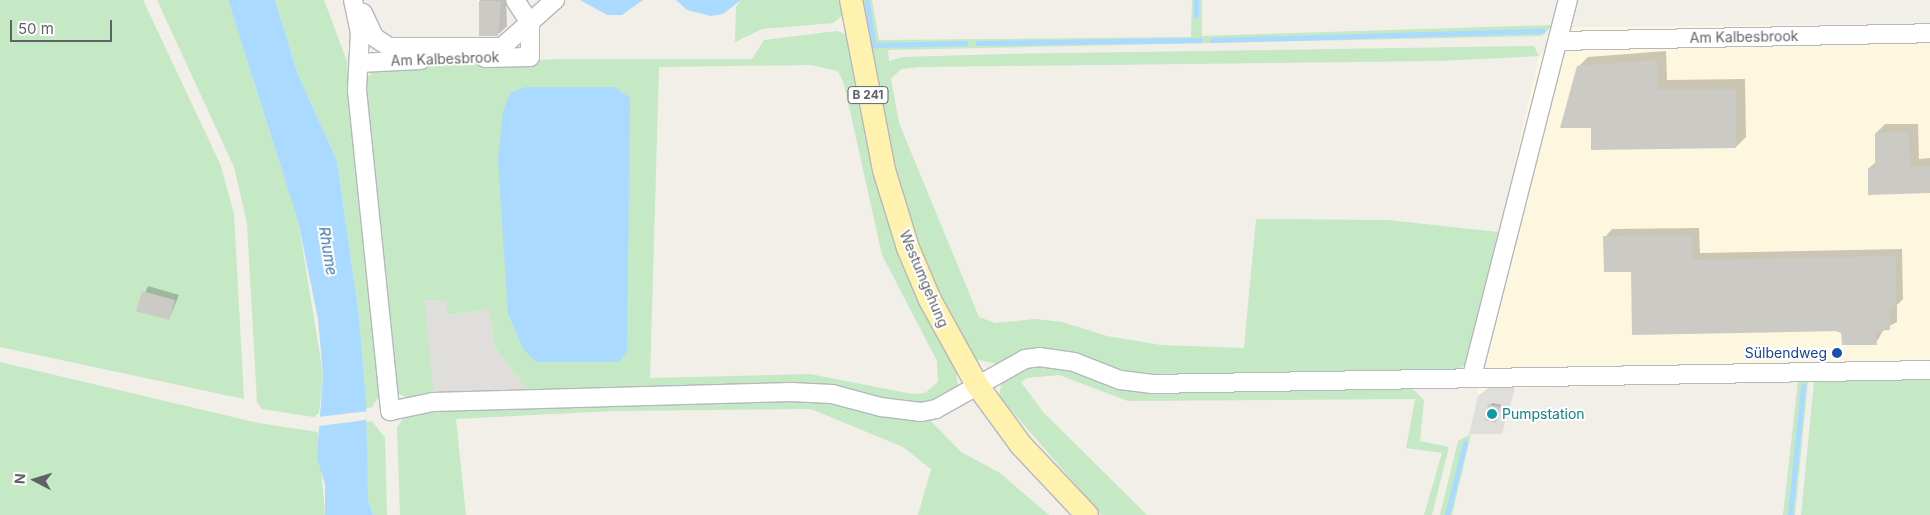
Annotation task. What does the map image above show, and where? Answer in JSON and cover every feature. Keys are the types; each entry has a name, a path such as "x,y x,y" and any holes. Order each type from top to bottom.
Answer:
{"main road":[{"name":"Westumgehung","path":"851,0 875,130 899,221 930,300 977,385 1021,445 1087,515"}],"street":[{"path":"354,0 374,37 389,47 502,47 554,0"},
{"path":"354,0 359,63 356,90 390,411 433,402 791,392 832,394 881,407 921,412 936,409 1025,359 1039,357 1074,362 1120,380 1151,384 1472,376 1930,370"},
{"path":"515,0 530,23"},
{"path":"1472,376 1568,0"},
{"name":"Am Kalbesbrook","path":"359,63 530,57 530,23"},
{"name":"Am Kalbesbrook","path":"1558,41 1930,33"}],"shaded area":[{"path":"1930,24 1930,379 1515,388 1502,434 1469,434 1478,396 1472,352 1539,56 1575,27"},
{"path":"423,300 446,301 449,315 489,309 494,345 526,389 434,394"},
{"path":"1488,388 1515,388 1502,434 1469,434 1478,396"}],"green space":[{"path":"0,0 143,0 221,166 234,214 244,399 0,347"},
{"path":"157,0 228,0 298,221 323,374 319,413 314,417 262,409 257,402 247,223 234,167"},
{"path":"275,0 324,0 347,61 381,393 372,407 365,409 358,309 337,161 298,75"},
{"path":"741,0 842,0 842,16 833,23 762,29 735,42 736,7"},
{"path":"860,0 872,0 879,40 1191,37 1192,0 1202,0 1202,36 1553,25 1541,36 888,50 889,61 902,57 1005,54 1534,46 1539,56 1438,61 920,67 901,69 891,79 899,123 979,317 995,323 1035,319 1062,322 1107,336 1161,345 1244,348 1256,219 1388,220 1498,232 1467,363 1458,370 1136,376 1047,348 997,364 975,359 933,280 903,207"},
{"path":"836,31 847,34 918,298 956,371 958,386 950,395 916,406 526,389 494,345 489,309 448,315 446,301 424,300 434,394 407,398 393,391 363,82 377,67 563,59 752,59 764,40","holes":["811,65 838,71 844,84 882,255 937,361 938,382 925,393 912,394 810,374 650,378 659,67"]},
{"path":"0,362 258,423 318,432 325,515 0,515"},
{"path":"1049,362 1079,373 1410,386 1424,400 1420,441 1449,447 1432,515 1424,515 1442,453 1406,448 1415,399 1128,401 1059,375 1027,378 1021,382 1043,412 1147,515 1102,515 999,396 1002,380 1021,368"},
{"path":"1930,379 1930,515 1801,515 1814,382"},
{"path":"1808,381 1795,515 1783,515 1798,382"},
{"path":"824,399 901,419 928,418 961,452 1000,473 1049,515 918,515 931,469 903,447 811,409 613,411 456,419 466,515 400,515 397,427 405,416 445,409"},
{"path":"372,421 385,438 387,515 373,515 368,499 364,423"},
{"path":"1471,434 1452,515 1440,515 1458,441"}],"water":[{"name":"Rhume","path":"228,0 275,0 298,75 337,161 358,309 366,402 368,499 373,515 325,515 325,484 317,458 323,374 318,319 298,221"},
{"path":"580,0 643,0 622,15 607,15"},
{"path":"676,0 741,0 723,14 711,16 687,10"},
{"path":"526,87 614,87 630,98 627,351 619,362 536,362 523,349 508,313 498,160 503,111 510,93"}],"pier":[{"path":"368,411 366,420 319,426 318,417"}],"building":[{"path":"479,1 501,1 498,36 479,36"},
{"path":"1657,60 1658,90 1736,89 1736,148 1591,150 1591,128 1560,128 1577,66"},
{"path":"1909,132 1910,167 1930,167 1930,193 1868,195 1868,168 1875,168 1875,133"},
{"path":"1692,235 1693,260 1896,256 1896,307 1890,308 1890,330 1876,331 1877,345 1842,345 1841,331 1632,335 1631,272 1604,272 1603,236"},
{"path":"142,291 175,300 169,320 136,311"},
{"name":"Pumpstation","path":"1488,404 1500,407 1496,423 1485,420"}],"waterway":[{"path":"867,0 874,45 965,43"},
{"path":"1196,0 1196,16"},
{"path":"1212,40 1543,31"},
{"path":"978,43 1200,40"},
{"path":"1790,515 1803,387"},
{"path":"1447,515 1465,443"}],"place":[{"name":"Sülbendweg","path":"1837,353"},
{"name":"Pumpstation","path":"1492,414"}]}
